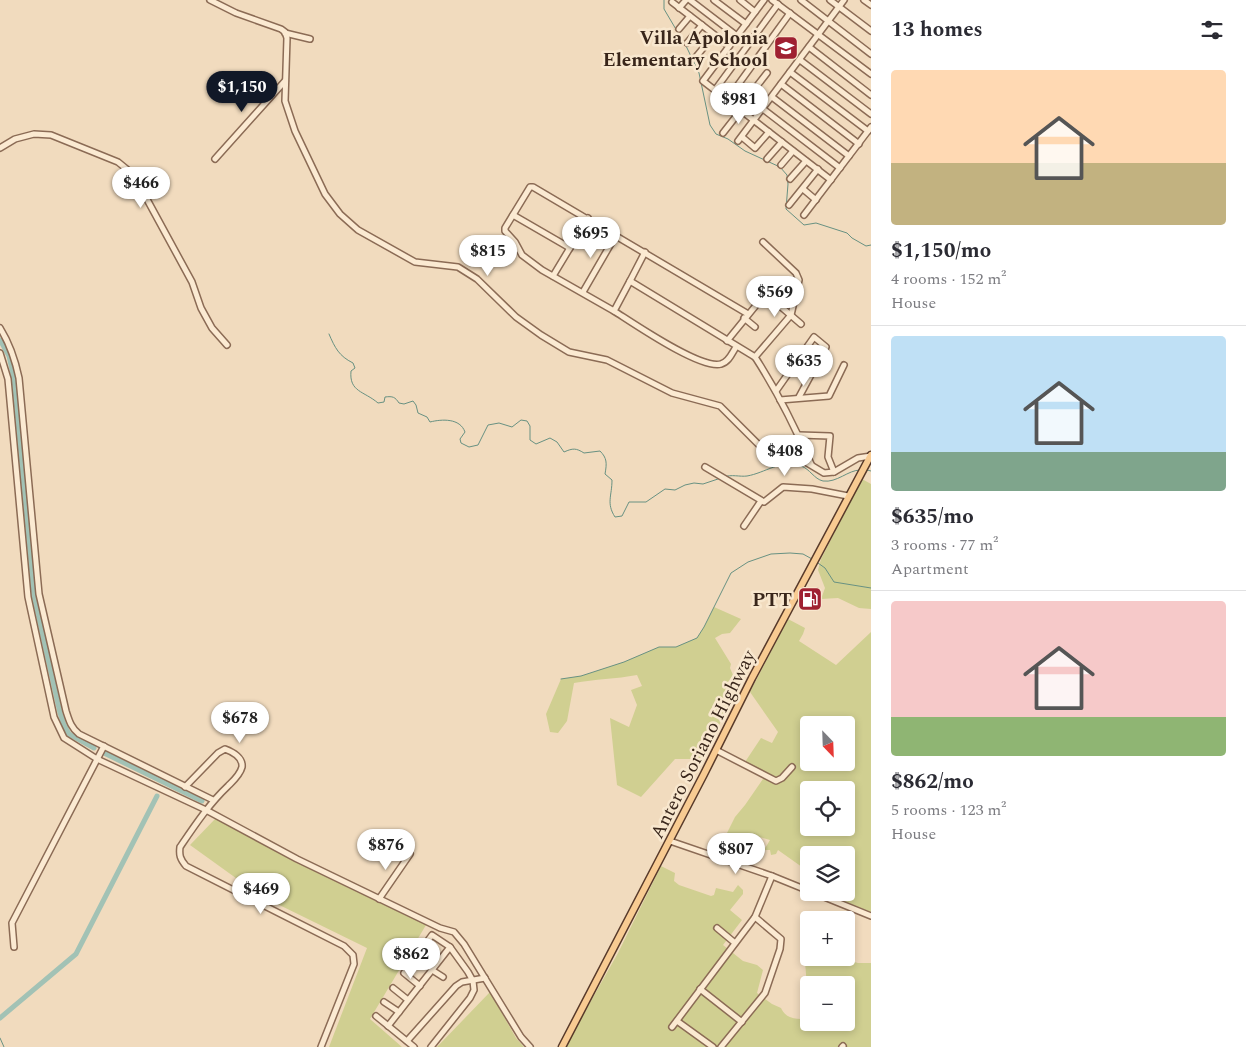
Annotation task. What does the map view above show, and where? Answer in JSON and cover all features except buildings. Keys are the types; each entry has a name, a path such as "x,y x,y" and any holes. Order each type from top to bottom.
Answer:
{"main road":[{"name":"Antero Soriano Highway","path":"562,1047 670,841 752,678 871,455"}],"street":[{"path":"210,0 236,13 281,29 285,33 310,39"},
{"path":"679,8 688,0 737,36"},
{"path":"714,0 746,24"},
{"path":"740,0 755,12"},
{"path":"764,0 703,81 831,180"},
{"path":"772,0 871,74"},
{"path":"801,0 871,54"},
{"path":"830,0 871,31"},
{"path":"769,132 755,148 740,139 844,0"},
{"path":"672,2 729,46"},
{"path":"716,90 778,4"},
{"path":"727,100 790,13"},
{"path":"679,29 690,16"},
{"path":"687,43 702,26"},
{"path":"285,33 285,101 295,130 325,194 340,214 358,230 415,262 458,266 477,279 516,317 569,352 607,360 672,393 720,406 765,451 804,461 824,473 834,472 858,458 871,455"},
{"path":"695,58 714,35"},
{"path":"809,47 871,95"},
{"path":"800,60 871,114"},
{"path":"790,72 870,129 804,215"},
{"path":"723,133 767,73"},
{"path":"214,159 285,80"},
{"path":"782,84 859,144"},
{"path":"772,97 849,156"},
{"path":"763,109 840,168"},
{"path":"0,148 15,139 34,134 51,135 118,162 129,171 138,181 192,282 201,308 212,328 227,345"},
{"path":"767,159 782,142"},
{"path":"781,165 793,151"},
{"path":"790,179 806,161"},
{"path":"789,205 818,170"},
{"path":"736,347 724,363 711,365 679,351 583,292 542,270 522,255 515,242 505,231 505,228 530,187 588,218 645,252 746,316 755,327"},
{"path":"802,190 816,200"},
{"path":"513,214 570,248"},
{"path":"554,276 588,218"},
{"path":"583,292 616,235"},
{"path":"755,357 791,315 799,276 764,242"},
{"path":"614,311 645,252"},
{"path":"630,281 755,357 776,391 799,435 811,465"},
{"path":"758,286 801,324"},
{"path":"727,341 766,293"},
{"path":"0,328 11,347 19,378 39,594 66,711 73,729 79,734 213,800"},
{"path":"776,391 814,337 826,347 799,397"},
{"path":"0,353 8,379 28,597 54,716 64,738 98,758 206,810 288,854 440,928 454,932 486,978 521,1037 530,1047"},
{"path":"780,400 829,396 844,365"},
{"path":"799,435 830,436 828,457 834,472"},
{"path":"705,467 761,501 766,502 783,487 812,489 848,496"},
{"path":"19,494 30,492"},
{"path":"744,526 761,501"},
{"path":"14,947 12,923 104,746"},
{"path":"185,786 218,753 225,749 234,752 242,766 239,774 213,800 180,847 181,860 186,866 344,946 353,955 354,964 321,1047"},
{"path":"716,750 776,781 782,778 792,767"},
{"path":"670,841 800,887"},
{"path":"379,899 410,854"},
{"path":"672,1027 756,916 772,876"},
{"path":"834,901 871,916"},
{"path":"721,1047 765,993 781,942 781,939 756,916"},
{"path":"718,928 735,943"},
{"path":"420,986 404,973 432,935 450,947 472,981 474,990 470,998 431,1047"},
{"path":"388,1026 450,947"},
{"path":"432,970 443,977"},
{"path":"407,1041 456,986 462,982 486,978"},
{"path":"393,988 408,1000"},
{"path":"700,989 742,1022"},
{"path":"384,1002 398,1012"},
{"path":"376,1016 414,1047"},
{"path":"676,1021 713,1047"}],"shaded area":[{"path":"862,479 871,484 871,609 859,608 838,598 821,599 825,588 818,570 821,559"},
{"path":"714,607 741,619 730,633 722,634 715,638 731,664 730,668 733,675 725,686 733,694 704,759 675,759 641,797 617,785 610,718 629,727 637,705 631,690 642,686 637,675 574,683 567,721 558,733 550,732 546,714 561,679 581,676 624,662 659,647 676,647 697,638"},
{"path":"788,619 805,628 799,641 836,665 871,632 871,912 841,901 855,901 855,846 800,846 800,866 778,850 776,854 771,855 770,850 764,850 770,840 749,834 739,843 726,835 735,817 765,776 743,765 761,738 772,743 778,732 750,692"},
{"path":"216,818 318,873 426,925 370,1019 402,1047 329,1047 367,948 261,896 190,845"},
{"path":"661,866 675,873 674,881 679,885 711,896 714,895 716,888 733,892 738,885 743,890 743,894 730,910 742,920 723,945 743,961 757,965 763,970 757,993 781,1008 784,1013 800,1019 800,1031 855,1031 855,976 806,976 805,966 855,966 855,962 871,963 871,1047 565,1047 618,953"},
{"path":"490,992 516,1038 524,1047 437,1047"}],"waterway":[{"path":"664,0 664,9 699,73 710,125 716,134 728,139 745,151 780,167 787,175 786,209 804,225 816,223 847,233 866,246 871,245"},
{"path":"329,334 338,351 353,363 355,368 351,371 351,378 352,383 358,390 378,403 384,402 385,397 393,397 399,403 404,404 413,401 418,413 427,417 430,422 445,420 459,424 465,432 460,439 461,443 469,447 478,445 488,425 499,423 512,427 521,420 527,421 530,426 530,440 536,444 550,438 557,442 564,452 574,449 584,453 600,451 606,461 605,474 612,480 610,503 615,517 622,516 629,502 646,502 665,489 675,490 685,485 703,484 721,478"},
{"path":"0,340 9,356 14,379 34,596 60,713 69,734 94,748"},
{"path":"724,477 747,476 787,464 804,467 823,481 833,480 860,470"},
{"path":"867,470 871,471"},
{"path":"561,679 581,676 624,662 659,647 676,647 697,638 731,573 748,562 771,554 790,553 803,554 812,559"},
{"path":"818,563 825,568 834,582 871,588"},
{"path":"104,753 202,801"},
{"path":"0,1018 76,954 157,796"},
{"path":"0,1038 4,1047"}],"place":[{"name":"Villa Apolonia Elementary School","path":"786,48"},
{"name":"PTT","path":"810,599"}]}
